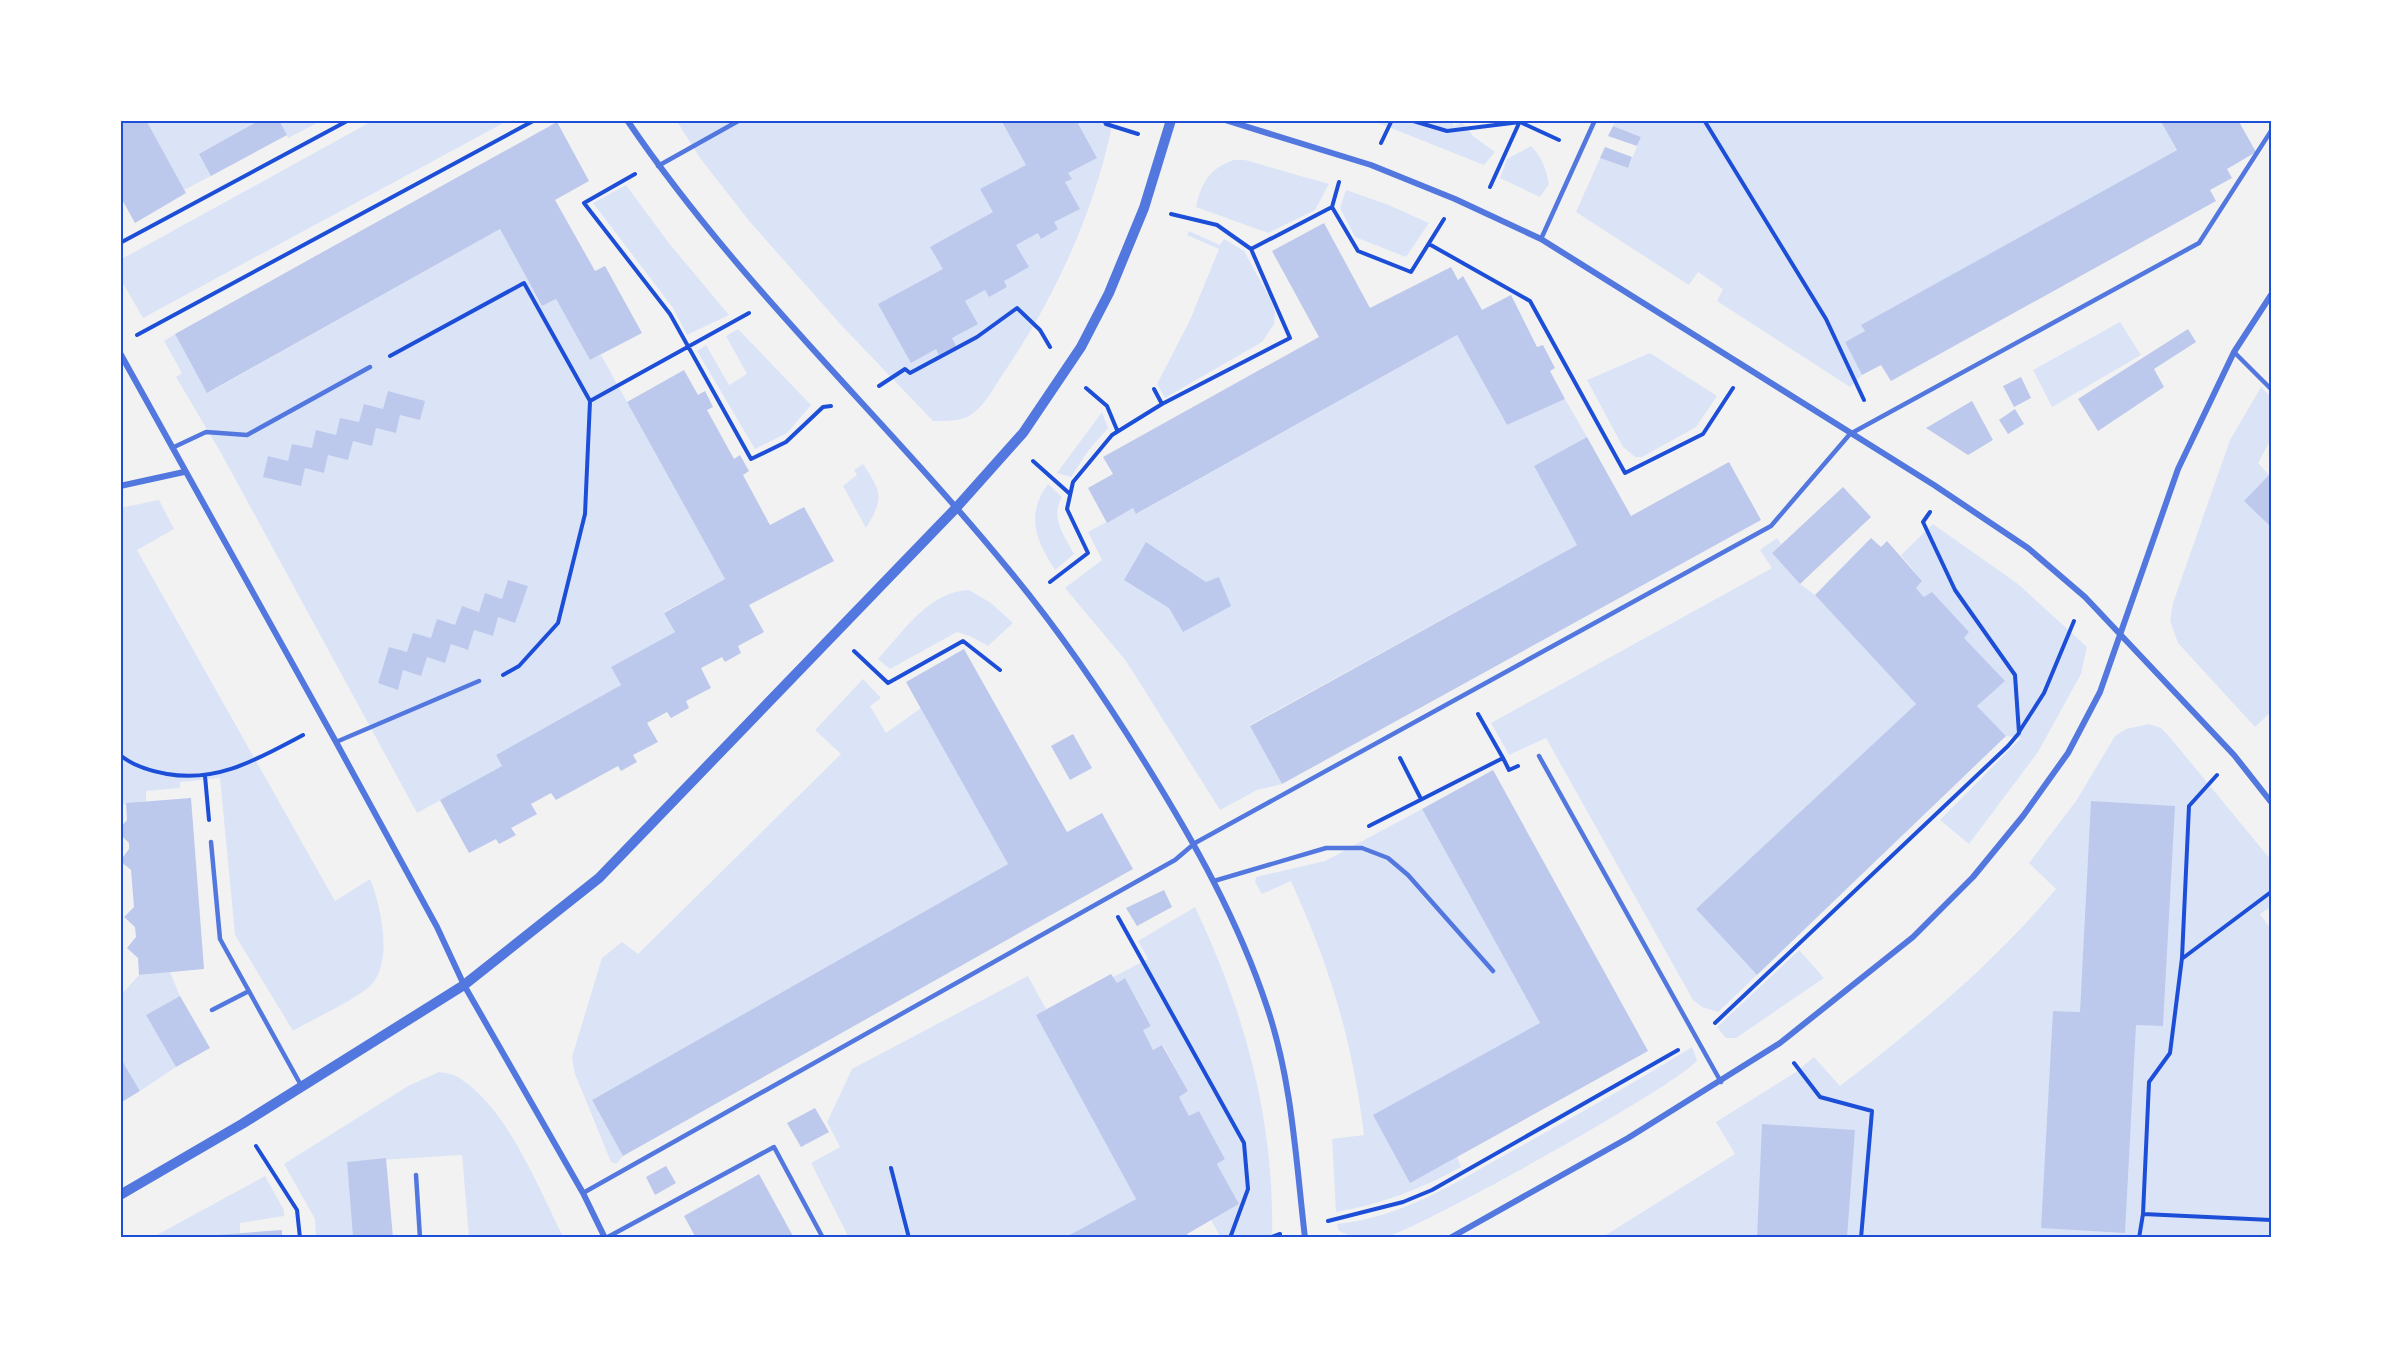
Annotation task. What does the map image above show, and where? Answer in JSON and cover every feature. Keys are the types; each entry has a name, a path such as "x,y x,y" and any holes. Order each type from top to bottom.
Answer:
{"street":[{"path":"627,120 657,164 768,302 956,508 1031,597 1094,681 1195,843 1242,937 1269,1010 1287,1086 1305,1238"},
{"path":"120,1195 242,1124 464,985 599,878 956,508 1013,444 1081,347 1109,293 1144,208 1171,120"},
{"path":"1226,120 1346,157 1455,199 1541,239 1945,492 2028,548 2085,597 2119,636 2234,755 2271,802"},
{"path":"1450,1238 1628,1138 1721,1082 1780,1043 1913,937 1973,877 2023,816 2068,753 2100,692 2178,469 2234,352 2271,295"},
{"path":"120,353 184,472 336,742 437,927 464,985 583,1193 605,1238"},
{"path":"120,486 184,472"}],"lane":[{"path":"657,164 740,120"},
{"path":"1541,239 1595,120"},
{"path":"583,1193 1175,860 1195,843 1771,526 1850,434 2199,243 2271,131"},
{"path":"2234,352 2271,389"},
{"path":"172,448 206,432 248,435 370,367"},
{"path":"336,742 479,681"},
{"path":"1539,756 1721,1082"},
{"path":"211,842 220,939 302,1087"},
{"path":"1214,881 1326,848 1362,848 1388,858 1408,875 1493,971"},
{"path":"212,1010 249,991"},
{"path":"605,1238 774,1147 824,1238"},
{"path":"416,1175 420,1238"}],"path":[{"path":"120,243 349,120"},
{"path":"129,340 535,120"},
{"path":"1104,120 1106,124 1165,143"},
{"path":"1410,120 1447,131 1520,121 1582,149"},
{"path":"1704,120 1826,319 1874,420"},
{"path":"1479,210 1520,121"},
{"path":"1346,157 1332,207 1358,251 1412,272 1455,199"},
{"path":"657,164 584,203 670,314 751,459 786,442 823,407 858,400 905,369 910,373 976,337 1017,308 1040,330 1065,371 1107,406 1117,430"},
{"path":"1251,249 1332,207"},
{"path":"1031,597 1088,553 1067,509 1073,482 1117,430 1162,404 1290,338 1251,249 1217,225 1144,208"},
{"path":"1429,244 1530,301 1625,473 1703,434 1747,367"},
{"path":"370,367 524,283 590,400 585,514 558,623 519,666 497,678 479,681"},
{"path":"590,400 768,302"},
{"path":"1154,389 1162,404"},
{"path":"1013,444 1070,495"},
{"path":"1945,492 1923,522 1955,590 2015,675 2019,733"},
{"path":"1269,1238 1303,1227 1392,1205 1432,1190 1632,1078 1697,1038 1911,840 2008,746 2044,693 2085,597"},
{"path":"835,633 888,683 953,644 963,641 1000,670"},
{"path":"1467,693 1509,770 1539,756"},
{"path":"120,754 136,765 154,772 177,776 205,776 247,765 325,723"},
{"path":"1389,736 1421,799"},
{"path":"2139,1238 2143,1214 2148,1082 2170,1053 2182,958 2189,806 2234,755"},
{"path":"1368,826 1503,758"},
{"path":"205,776 211,842"},
{"path":"2182,958 2271,892"},
{"path":"1107,898 1244,1143 1248,1190 1230,1238"},
{"path":"1780,1043 1820,1097 1872,1111 1862,1238"},
{"path":"242,1124 297,1210 300,1238"},
{"path":"891,1168 909,1238"},
{"path":"2143,1214 2271,1220"}],"shaded area":[{"path":"146,120 260,120 211,176 184,190"},
{"path":"279,120 323,120 288,138"},
{"path":"374,120 509,120 143,318 120,278 120,260"},
{"path":"676,120 1113,120 1096,187 1071,253 1022,345 977,410 968,417 958,420 933,421 842,326 750,222 700,158"},
{"path":"1371,120 1451,120 1454,126 1462,122 1473,136 1495,152 1484,165"},
{"path":"1616,120 2160,120 2177,150 1862,325 1865,331 1845,342 1862,375 1850,387 1717,301 1723,289 1698,272 1689,285 1576,212 1600,158 1628,168 1641,137 1613,126"},
{"path":"1531,146 1543,163 1549,184 1540,197 1500,178 1507,159"},
{"path":"1234,160 1245,160 1329,184 1315,210 1268,233 1196,207 1208,178 1219,167"},
{"path":"626,185 668,242 729,315 687,335 673,308 593,203"},
{"path":"1346,190 1389,205 1429,223 1406,257 1355,237 1340,208"},
{"path":"500,229 542,306 556,299 590,360 601,355 725,579 664,612 675,632 611,667 621,685 496,755 502,766 417,813 221,453 176,377 182,373 164,341 175,334 208,393"},
{"path":"1189,231 1220,245 1224,239 1244,251 1272,302 1275,312 1274,324 1262,342 1165,398 1157,384 1190,320 1219,249 1187,235"},
{"path":"2120,322 2141,355 2052,407 2033,370"},
{"path":"738,329 811,405 787,433 755,449 697,351 706,345 729,385 747,374 726,336"},
{"path":"1457,335 1507,425 1565,399 1587,437 1534,466 1577,545 1250,725 1282,784 1257,790 1220,810 1126,661 1065,588 1102,560 1088,532 1133,508 1137,514"},
{"path":"1650,353 1717,396 1696,427 1642,457 1635,457 1623,447 1587,380"},
{"path":"2261,387 2271,397 2271,439 2258,463 2269,475 2271,712 2255,727 2178,643 2170,621 2173,603 2230,440"},
{"path":"1102,412 1108,428 1088,451 1071,477 1057,473"},
{"path":"863,464 874,482 878,496 876,510 866,528 843,486 857,475 854,470"},
{"path":"1048,484 1062,497 1057,512 1058,519 1074,554 1055,570 1038,538 1035,517 1041,496"},
{"path":"159,500 174,529 137,550 335,901 370,879 378,904 383,949 382,964 377,976 370,986 354,997 293,1031 235,935 220,778 180,782 180,788 146,791 146,801 120,805 120,508"},
{"path":"1933,524 2018,584 2087,647 2081,674 2038,752 1969,844 1940,820 2021,738 2006,736 1977,706 2004,681 1916,588 1922,581 1901,555"},
{"path":"1777,538 1781,544 1772,553 1800,584 1815,595 1916,704 1696,909 1757,975 1718,1012 1702,1007 1693,1000 1546,738 1509,755 1491,723 1772,568 1760,550"},
{"path":"969,590 991,603 1013,623 988,646 957,632 890,669 878,659 929,605 941,597"},
{"path":"863,679 881,698 870,706 886,733 921,708 1008,864 592,1100 623,1156 616,1164 611,1162 575,1074 572,1057 602,958 622,942 638,954 841,754 815,730"},
{"path":"2149,724 2161,728 2168,735 2271,860 2271,907 2260,914 2271,929 2271,1238 1601,1238 1735,1154 1716,1122 1796,1072 1814,1057 1840,1086 1898,1041 1980,969 2032,917 2056,889 2029,863 2076,801 2115,736 2126,729"},
{"path":"1422,809 1540,1023 1457,1157 1461,1167 1401,1195 1336,1212 1332,1139 1364,1135 1346,1036 1329,975 1291,881 1262,894 1255,882 1256,877 1325,861"},
{"path":"1195,907 1229,987 1253,1068 1268,1152 1272,1195 1272,1238 1221,1238 1211,1220 1239,1204 1217,1164 1225,1159 1199,1111 1189,1116 1179,1097 1188,1091 1163,1045 1153,1050 1143,1030 1151,1025 1125,978 1117,983 1113,977 1148,959 1138,941"},
{"path":"1799,950 1824,978 1736,1038 1726,1038 1717,1027"},
{"path":"170,972 180,996 147,1015 176,1067 140,1091 120,1057 120,996 139,975"},
{"path":"1028,976 1046,1009 1037,1015 1136,1199 1064,1238 849,1238 811,1163 840,1147 827,1122 852,1069"},
{"path":"1692,1047 1697,1060 1681,1074 1546,1155 1442,1211 1382,1238 1359,1238 1338,1230 1337,1224 1384,1214 1451,1185 1604,1100"},
{"path":"439,1072 461,1079 494,1110 521,1152 564,1238 469,1238 462,1155 347,1162 353,1238 316,1238 315,1219 284,1164 408,1086"},
{"path":"265,1176 284,1210 284,1216 240,1223 240,1233 215,1235 215,1238 151,1238"}],"building":[{"path":"120,120 146,120 186,193 135,223 120,196"},
{"path":"260,120 279,120 287,135 211,176 199,154"},
{"path":"1001,120 1076,120 1097,158 1068,173 1072,179 1065,182 1080,209 1054,222 1058,229 1041,239 1038,233 1016,245 1029,267 1004,281 1007,287 989,297 985,290 965,301 978,324 952,338 956,346 939,355 936,349 911,363 878,304 943,269 930,247 993,212 980,189 1026,165"},
{"path":"2160,120 2238,120 2256,152 2227,169 2232,178 2210,190 2216,201 1891,381 1881,365 1862,375 1845,342 1865,331 1861,325 2177,150"},
{"path":"557,122 589,181 555,200 595,271 605,266 642,333 590,360 556,299 542,306 500,229 207,393 175,334"},
{"path":"1613,126 1641,137 1637,146 1608,136"},
{"path":"1605,147 1632,157 1628,168 1600,158"},
{"path":"1324,223 1370,308 1451,267 1458,280 1463,276 1482,310 1511,295 1537,347 1543,345 1555,368 1550,371 1565,399 1507,425 1457,335 1136,514 1133,508 1107,523 1088,488 1113,474 1103,457 1319,337 1272,251"},
{"path":"2188,329 2196,342 2154,369 2164,387 2098,431 2078,399"},
{"path":"684,370 698,395 705,391 713,407 707,410 734,459 740,455 749,471 743,475 770,525 804,507 834,561 749,605 764,632 738,646 741,653 725,662 722,657 701,668 711,688 686,701 689,708 671,718 667,712 647,723 658,742 633,755 637,762 621,771 618,766 556,800 551,793 531,804 537,814 511,828 516,835 499,844 496,839 469,853 440,800 502,766 496,755 621,685 611,667 675,632 664,613 725,579 627,402"},
{"path":"2021,377 2031,398 2014,407 2003,386"},
{"path":"388,391 425,401 420,420 400,415 396,433 376,428 372,446 353,441 348,460 328,455 324,473 305,468 301,486 263,477 268,456 288,461 292,444 312,448 316,430 336,435 340,418 359,422 364,404 383,409"},
{"path":"1972,401 1993,440 1968,455 1926,428"},
{"path":"2015,409 2024,424 2008,434 1999,420"},
{"path":"1587,437 1631,516 1729,462 1761,520 1282,784 1250,726 1577,545 1534,466"},
{"path":"2271,473 2271,527 2244,501"},
{"path":"1843,487 1871,517 1800,584 1772,553"},
{"path":"1871,538 1881,547 1887,541 1922,581 1916,588 1924,597 1932,592 1969,632 1964,638 2005,681 1977,706 2006,736 1757,975 1696,909 1916,704 1815,595"},
{"path":"1146,542 1206,582 1219,577 1231,606 1183,632 1169,608 1124,580"},
{"path":"508,580 528,586 515,623 498,617 493,636 474,630 468,650 451,644 445,663 427,657 421,676 403,670 398,690 378,683 389,647 407,652 413,633 431,638 437,619 455,625 462,606 479,612 485,593 502,599"},
{"path":"964,649 1067,832 1102,813 1133,869 623,1156 592,1100 1008,864 906,682"},
{"path":"1073,734 1092,768 1070,780 1051,746"},
{"path":"1493,770 1648,1051 1410,1183 1373,1115 1540,1023 1422,809"},
{"path":"191,798 204,969 139,975 138,958 127,948 136,937 135,927 124,917 134,907 131,870 120,861 129,849 129,843 120,834 120,828 127,820 126,803"},
{"path":"2091,801 2175,806 2163,1026 2136,1025 2125,1233 2041,1228 2053,1011 2080,1012"},
{"path":"1164,890 1172,907 1137,926 1126,908"},
{"path":"1111,974 1117,983 1125,978 1151,1026 1143,1030 1153,1050 1162,1045 1188,1091 1179,1097 1189,1116 1199,1111 1225,1159 1217,1164 1239,1204 1187,1234 1190,1238 1064,1238 1136,1199 1036,1015"},
{"path":"180,996 210,1048 176,1067 146,1015"},
{"path":"120,1057 140,1091 120,1103"},
{"path":"815,1108 829,1132 801,1147 787,1123"},
{"path":"1762,1124 1855,1130 1847,1238 1757,1238"},
{"path":"386,1158 393,1238 353,1238 347,1162"},
{"path":"666,1166 676,1183 655,1195 646,1177"},
{"path":"759,1174 794,1238 696,1238 684,1216"},
{"path":"282,1230 282,1238 215,1238 215,1235"}]}
